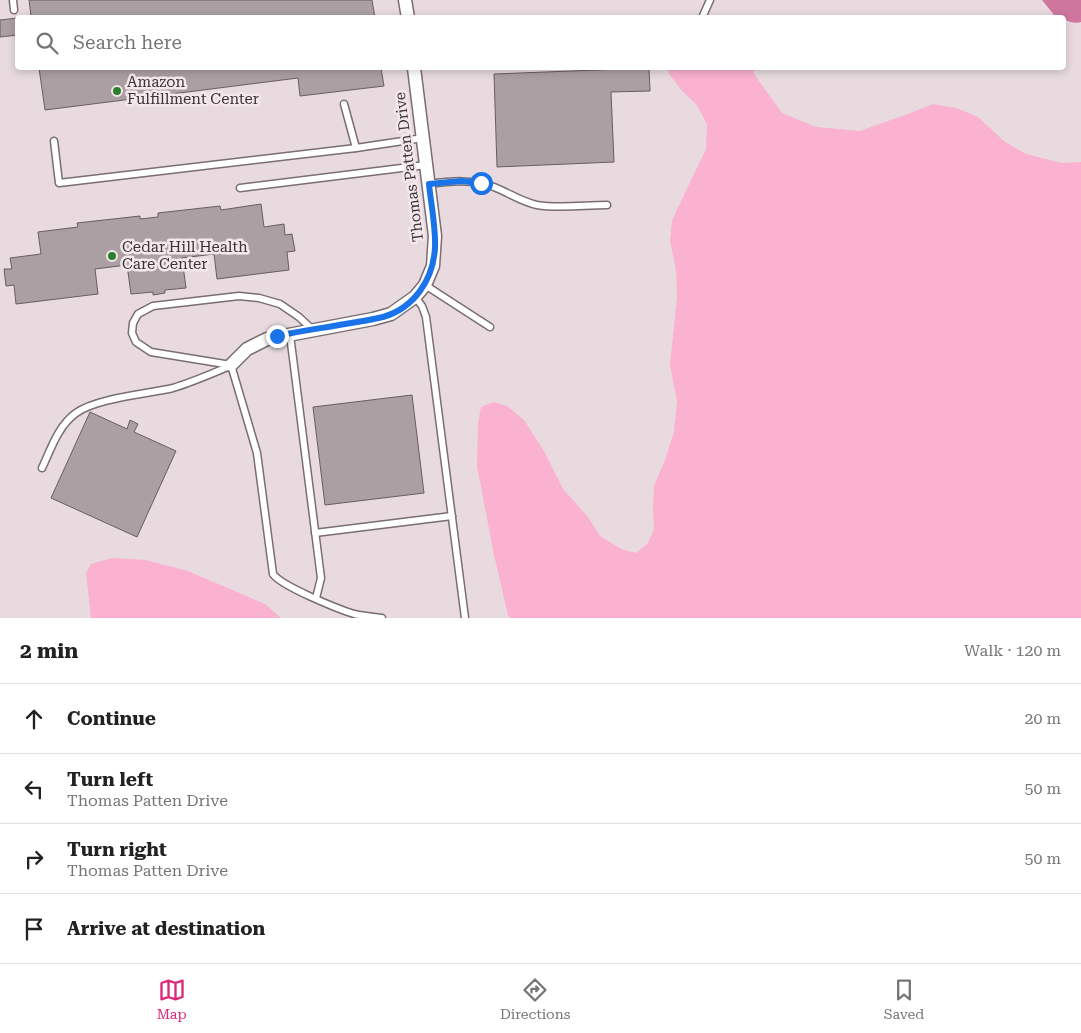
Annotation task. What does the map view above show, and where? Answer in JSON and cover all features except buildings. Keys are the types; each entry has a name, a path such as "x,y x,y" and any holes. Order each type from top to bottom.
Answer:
{"street":[{"path":"405,0 408,15"},
{"name":"Thomas Patten Drive","path":"232,365 247,349 267,339 290,333 383,317 400,309 415,297 425,285 433,266 435,246 414,70"}],"lane":[{"path":"13,0 14,10"},
{"path":"703,15 710,0"},
{"path":"344,104 356,148"},
{"path":"54,141 59,183 356,148 423,138"},
{"path":"240,188 426,165"},
{"path":"429,184 461,181 481,183 539,206 607,205"},
{"path":"425,285 490,327"},
{"path":"232,365 151,352 136,342 132,333 133,323 138,314 153,306 239,296 259,298 280,304 313,330"},
{"path":"415,297 422,306 426,317 465,618"},
{"path":"290,333 321,578 316,598"},
{"path":"42,468 62,428 68,420 82,410 98,404 184,384 232,365"},
{"path":"232,365 256,445 273,574 284,584 316,598 356,614 382,618"},
{"path":"315,533 452,516"}],"shaded area":[{"path":"1042,0 1081,0 1081,22 1077,23 1066,20 1066,15 1054,15"},
{"path":"668,70 754,70 754,74 782,113 816,127 860,131 933,104 956,108 978,117 1005,142 1026,154 1062,163 1081,162 1081,618 511,618 508,615 477,466 478,423 481,407 494,402 507,406 524,420 544,451 563,489 588,517 600,536 621,549 636,553 648,543 654,529 654,486 674,432 677,401 670,365 677,297 676,270 670,241 672,220 706,149 707,124 696,104 682,91 669,74"},
{"path":"112,558 146,560 188,571 265,604 281,618 91,618 86,573 91,564"}],"place":[{"name":"Amazon Fulfillment Center","path":"117,91"},
{"name":"Cedar Hill Health Care Center","path":"112,256"}],"route":[{"path":"277,336 383,317 408,303 425,285 433,266 435,236 429,184 461,181 481,183"}]}
